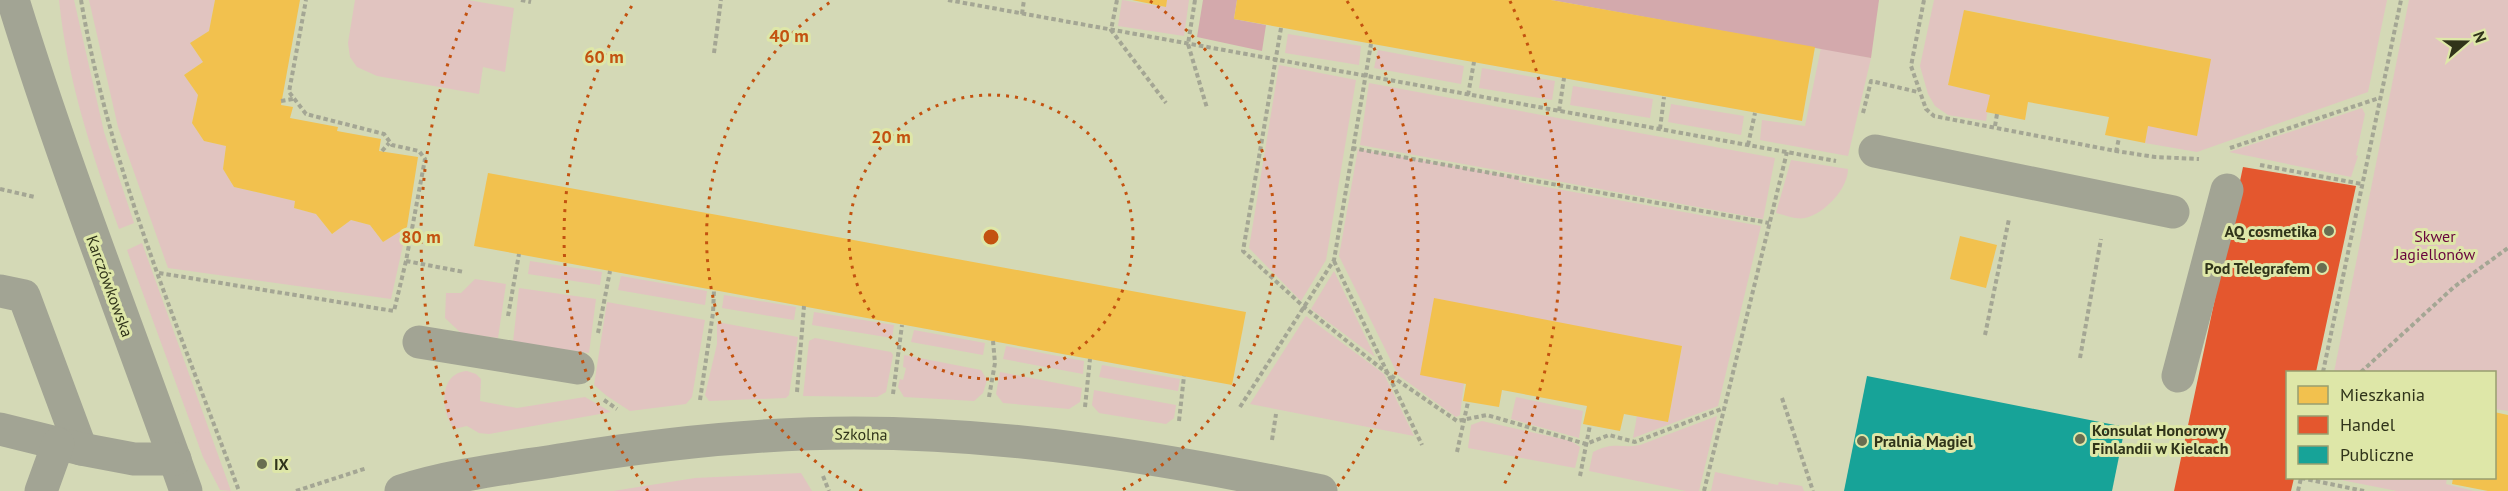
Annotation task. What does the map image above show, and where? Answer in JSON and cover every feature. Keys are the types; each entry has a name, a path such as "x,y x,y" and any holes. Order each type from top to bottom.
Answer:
{"street":[{"name":"Karczówkowska","path":"13,0 37,80 96,250 186,491"},
{"name":"Karczówkowska","path":"24,0 37,80"},
{"path":"1875,151 2173,212"},
{"path":"2178,376 2227,190"},
{"path":"0,291 24,296 69,446 41,491"},
{"path":"419,342 578,368"},
{"path":"0,429 134,459 175,459"},
{"name":"Szkolna","path":"401,491 441,480 626,450 760,437 854,433 956,437 1121,454 1321,491"}],"path":[{"path":"81,0 106,112 159,273 239,491"},
{"path":"159,273 394,310 426,159 419,151 389,142 384,134 306,114 293,99 289,92 306,0"},
{"path":"521,0 531,2"},
{"path":"714,53 721,0"},
{"path":"948,0 1840,162"},
{"path":"1022,14 1024,0"},
{"path":"1117,0 1112,30 1166,103"},
{"path":"1195,0 1188,44 1207,108"},
{"path":"1924,0 1911,66 1918,92 1926,109 1934,116 2155,157 2206,159"},
{"path":"2323,371 2401,0"},
{"path":"1281,28 1243,251 1304,307 1387,373 1457,422 1487,415 1586,444 1609,435 1635,442 1724,408"},
{"path":"1240,407 1334,260 1371,44"},
{"path":"1468,95 1474,63"},
{"path":"1559,111 1564,78"},
{"path":"1861,122 1871,81 1918,92"},
{"path":"1660,129 1664,96"},
{"path":"2225,151 2380,97"},
{"path":"281,101 293,99"},
{"path":"1748,145 1755,112"},
{"path":"382,152 389,142"},
{"path":"1352,148 1769,223"},
{"path":"1704,491 1787,152"},
{"path":"2252,163 2362,184"},
{"path":"1985,334 2017,180"},
{"path":"0,189 41,199"},
{"path":"2362,371 2454,287 2508,248"},
{"path":"515,278 519,254"},
{"path":"1334,260 1422,446"},
{"path":"406,261 464,272"},
{"path":"606,294 610,271"},
{"path":"2080,358 2093,283"},
{"path":"699,410 713,313 714,290"},
{"path":"797,394 804,306"},
{"path":"891,403 903,324"},
{"path":"989,398 995,363 993,341"},
{"path":"1085,409 1090,359"},
{"path":"1178,424 1184,376"},
{"path":"1782,398 1813,491"},
{"path":"1457,452 1468,402"},
{"path":"1580,477 1590,425"},
{"path":"2306,479 2364,491"}],"green space":[{"path":"59,0 74,0 104,132 134,223 119,229 99,173 74,87"},
{"path":"89,0 215,0 209,31 190,43 203,62 184,75 198,95 192,123 204,141 226,146 223,169 234,187 295,201 294,208 316,214 332,234 351,220 370,225 383,242 407,227 391,299 168,268 118,127"},
{"path":"355,0 468,0 514,8 505,72 483,67 479,94 377,76 357,67 350,57 348,43"},
{"path":"1122,0 1165,7 1167,0 1189,0 1184,36 1118,26"},
{"path":"1934,0 2387,0 2368,92 2197,152 2145,143 2148,126 2211,59 1965,10 1948,85 1990,95 1986,121 1948,115 1935,106 1928,94 1920,66"},
{"name":"Skwer Jagiellonów","path":"2409,0 2508,0 2508,411 2496,409 2496,371 2334,371"},
{"path":"1288,34 1361,46 1359,65 1285,53"},
{"path":"1821,48 1871,58 1848,156 1760,140 1762,120 1805,126"},
{"path":"1378,50 1464,66 1461,84 1374,68"},
{"path":"1279,65 1356,80 1326,260 1301,301 1249,248"},
{"path":"1482,68 1555,81 1552,100 1479,88"},
{"path":"1369,83 1775,158 1763,219 1360,145"},
{"path":"1573,86 1653,99 1650,118 1570,105"},
{"path":"1671,104 1744,116 1741,135 1668,122"},
{"path":"2362,108 2365,114 2356,155 2358,156 2351,177 2229,152"},
{"path":"1358,149 1520,178 1519,182 1761,226 1718,406 1633,438 1637,416 1668,422 1682,346 1464,383 1460,415 1456,417 1398,375 1339,256"},
{"path":"1791,160 1848,169 1844,185 1834,200 1812,216 1795,218 1776,213"},
{"path":"142,243 231,491 220,490 203,457 127,250"},
{"path":"530,261 602,272 600,285 528,274"},
{"path":"1334,271 1375,357 1311,309"},
{"path":"621,276 707,291 705,305 618,290"},
{"path":"475,279 506,284 498,338 461,333 445,318 446,293 461,293"},
{"path":"519,288 596,299 589,353 513,342"},
{"path":"724,295 796,307 794,320 722,308"},
{"path":"607,302 705,320 692,397 686,404 630,411 594,385"},
{"path":"814,312 894,325 892,338 812,325"},
{"path":"1306,316 1384,374 1414,436 1250,404"},
{"path":"717,322 798,337 789,395 786,398 709,401 705,395 717,344"},
{"path":"914,330 985,343 983,355 911,342"},
{"path":"815,338 891,352 893,355 886,392 877,397 803,396 809,341"},
{"path":"1006,346 1084,361 1083,374 1003,359"},
{"path":"904,355 981,370 987,380 983,393 974,401 904,397 898,387 900,379 903,380 906,368 903,367"},
{"path":"1102,365 1180,379 1178,391 1099,377"},
{"path":"467,371 476,374 481,379 480,401 517,408 585,397 611,412 489,434 479,433 467,426 454,429 446,412 447,385 458,373"},
{"path":"1000,372 1082,388 1080,402 1069,409 1003,403 996,394"},
{"path":"1094,390 1176,405 1174,418 1166,424 1099,413 1092,405"},
{"path":"1516,397 1583,411 1579,438 1511,419"},
{"path":"1717,416 1699,491 1686,491 1589,471 1593,452 1612,446 1640,445"},
{"path":"1482,421 1571,441 1580,447 1575,468 1468,448 1471,425"},
{"path":"1715,472 1778,485 1779,482 1802,486 1804,491 1711,491"},
{"path":"801,473 812,491 613,491 695,478"},
{"path":"2336,479 2447,479 2446,484 2474,491 2397,491"}],"shaded area":[{"path":"1203,0 1237,0 1234,19 1266,25 1262,51 1197,37"},
{"path":"1551,0 1879,0 1871,58"}],"building: Mieszkania":[{"path":"215,0 300,0 281,105 293,107 290,118 338,127 337,131 381,139 379,151 418,157 407,227 383,242 370,225 351,220 332,234 316,214 294,208 295,201 234,187 223,169 226,146 204,141 192,123 198,95 184,75 203,62 190,43 209,31"},
{"path":"1132,0 1167,0 1166,7"},
{"path":"1237,0 1551,0 1815,47 1802,121 1234,19"},
{"path":"1964,10 2211,59 2197,136 2148,126 2145,143 2105,135 2109,117 2028,102 2025,120 1986,112 1990,95 1948,85"},
{"path":"488,173 1246,312 1232,385 474,246"},
{"path":"1960,236 1997,245 1986,288 1950,279"},
{"path":"1434,298 1682,346 1668,422 1624,414 1620,431 1583,424 1587,406 1502,390 1499,407 1463,401 1466,384 1420,375"},
{"path":"2496,412 2508,415 2508,491 2488,491 2452,484 2453,479 2496,479"}],"building: Handel":[{"path":"2243,167 2356,186 2316,371 2286,371 2286,479 2294,479 2291,491 2174,491"}],"building: Publiczne":[{"path":"1867,376 2125,427 2112,491 1844,491"}],"place":[{"name":"AQ cosmetika","path":"2329,231"},
{"name":"Pod Telegrafem","path":"2322,268"},
{"name":"Konsulat Honorowy Finlandii w Kielcach","path":"2080,439"},
{"name":"Pralnia Magiel","path":"1862,441"},
{"name":"IX","path":"262,464"}]}
